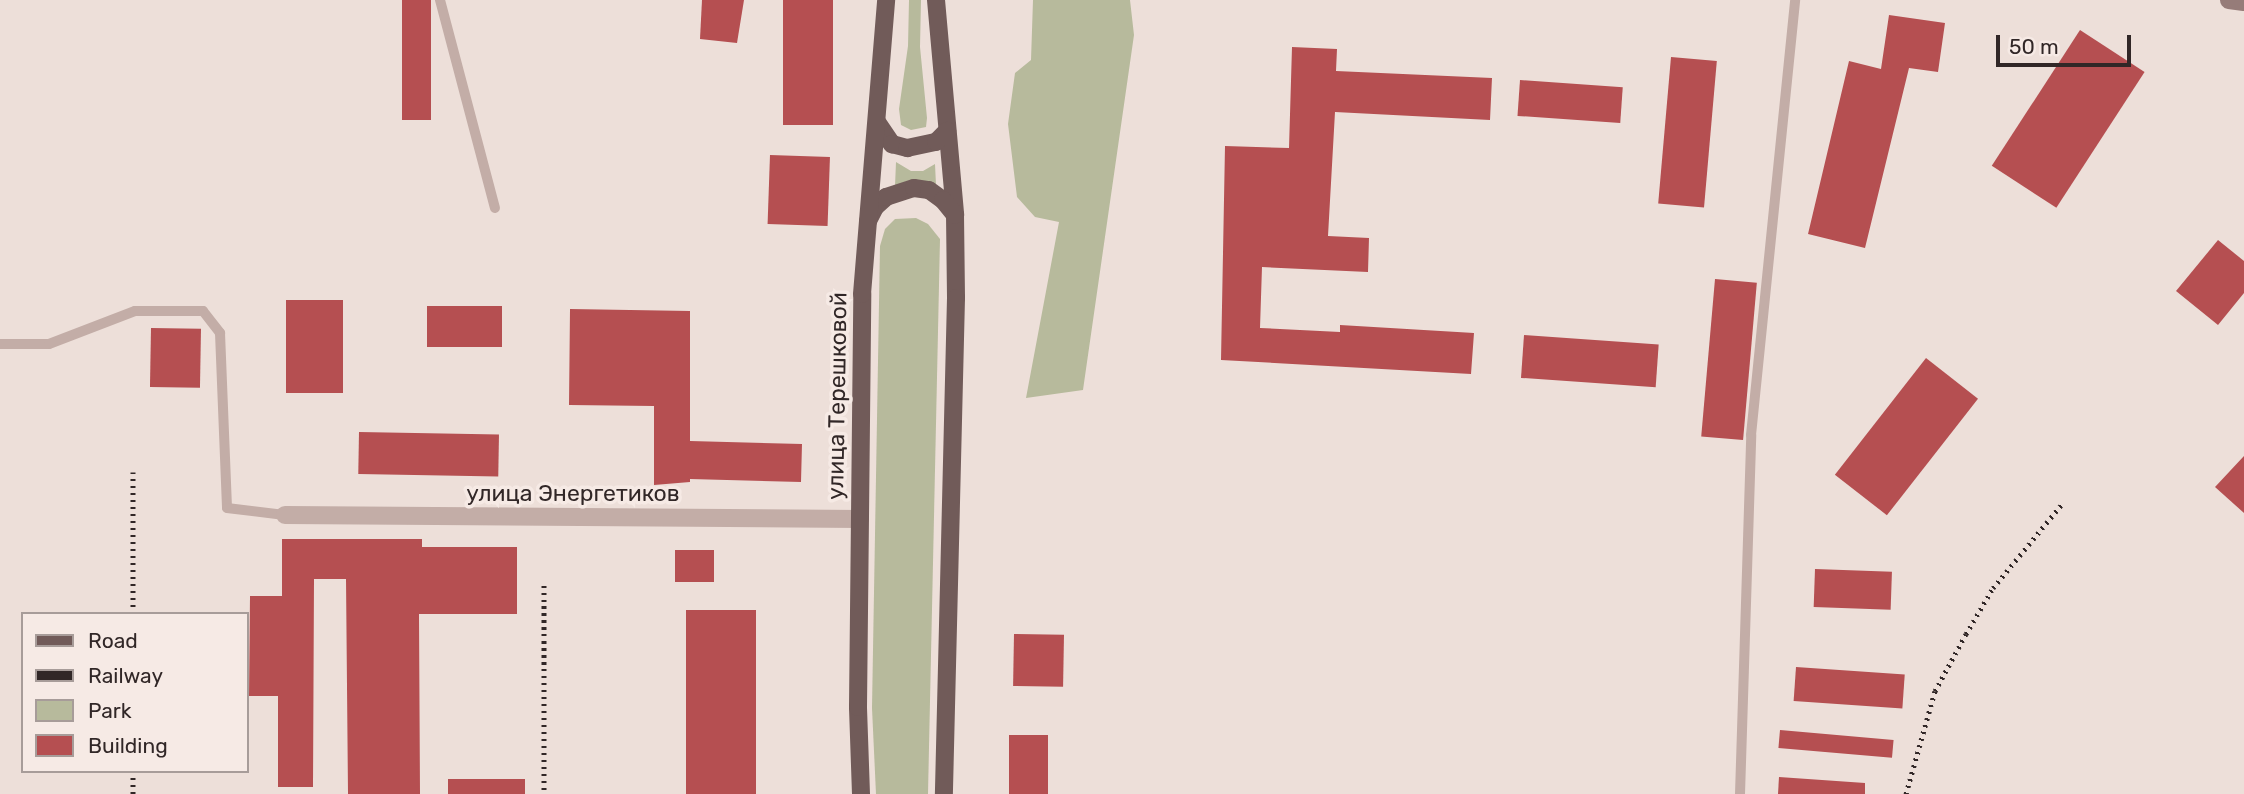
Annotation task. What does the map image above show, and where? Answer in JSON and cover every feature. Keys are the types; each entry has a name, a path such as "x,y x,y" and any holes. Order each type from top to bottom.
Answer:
{"main road":[{"name":"улица Терешковой","path":"861,794 858,707 862,294 886,0"},
{"path":"936,0 955,215 956,311 944,794"},
{"path":"877,122 892,144 907,148 936,142 947,131"},
{"path":"867,223 875,207 886,197 914,188 929,190 943,200 955,215"}],"street":[{"path":"2229,0 2244,2"},
{"name":"улица Энергетиков","path":"285,515 860,519"}],"lane":[{"path":"440,0 495,208"},
{"path":"1740,794 1751,435 1795,0"},
{"path":"0,344 49,344 135,311 203,311 220,333 227,508 285,515"}],"green space":[{"path":"909,0 921,0 920,47 927,118 926,127 911,130 901,125 899,109 908,46"},
{"path":"1033,0 1130,0 1134,35 1083,390 1026,398 1059,222 1035,217 1017,197 1008,124 1015,73 1031,60"},
{"path":"896,162 911,171 923,171 935,164 936,185 910,180 895,186"},
{"path":"916,218 928,224 940,239 928,794 876,794 872,708 880,246 885,229 895,219"}],"building":[{"path":"402,0 431,0 431,120 402,120"},
{"path":"702,0 744,0 737,43 700,39"},
{"path":"783,0 833,0 833,125 783,125"},
{"path":"1889,15 1945,23 1938,72 1909,68 1865,248 1808,234 1849,61 1881,69"},
{"path":"2080,30 2145,72 2056,208 1992,166"},
{"path":"1292,47 1337,49 1336,71 1492,78 1490,120 1335,112 1328,236 1369,238 1368,272 1262,267 1260,328 1340,332 1340,325 1474,333 1471,374 1221,360 1225,146 1289,148"},
{"path":"1671,57 1717,61 1704,207 1658,203"},
{"path":"1520,80 1623,87 1620,123 1517,116"},
{"path":"770,155 830,157 828,226 768,224"},
{"path":"2218,240 2244,261 2244,293 2218,325 2176,291"},
{"path":"1715,279 1757,283 1743,440 1701,436"},
{"path":"286,300 343,300 343,393 286,393"},
{"path":"427,306 502,306 502,347 427,347"},
{"path":"570,309 690,311 690,441 802,444 801,482 690,479 690,482 654,485 654,406 569,405"},
{"path":"151,328 201,329 200,388 150,387"},
{"path":"1524,335 1659,344 1656,387 1521,378"},
{"path":"1926,358 1978,399 1887,515 1835,475"},
{"path":"359,432 499,434 498,476 358,474"},
{"path":"2244,456 2244,513 2215,487"},
{"path":"282,539 422,539 422,547 517,547 517,614 419,614 420,794 348,794 346,579 314,579 313,787 278,787 278,696 249,696 250,596 282,596"},
{"path":"675,550 714,550 714,582 675,582"},
{"path":"1815,569 1892,572 1891,610 1814,607"},
{"path":"686,610 756,610 756,794 686,794"},
{"path":"1014,634 1064,635 1063,687 1013,686"},
{"path":"1796,667 1905,675 1902,709 1794,701"},
{"path":"1780,730 1894,740 1892,758 1778,748"},
{"path":"1009,735 1048,735 1048,794 1009,794"},
{"path":"1779,777 1865,783 1865,794 1778,794"},
{"path":"448,779 525,779 525,794 448,794"}],"railway":[{"path":"133,472 133,612"},
{"path":"1906,794 1935,691 1993,588 2062,504"},
{"path":"544,585 544,794"},
{"path":"133,773 133,794"}]}
